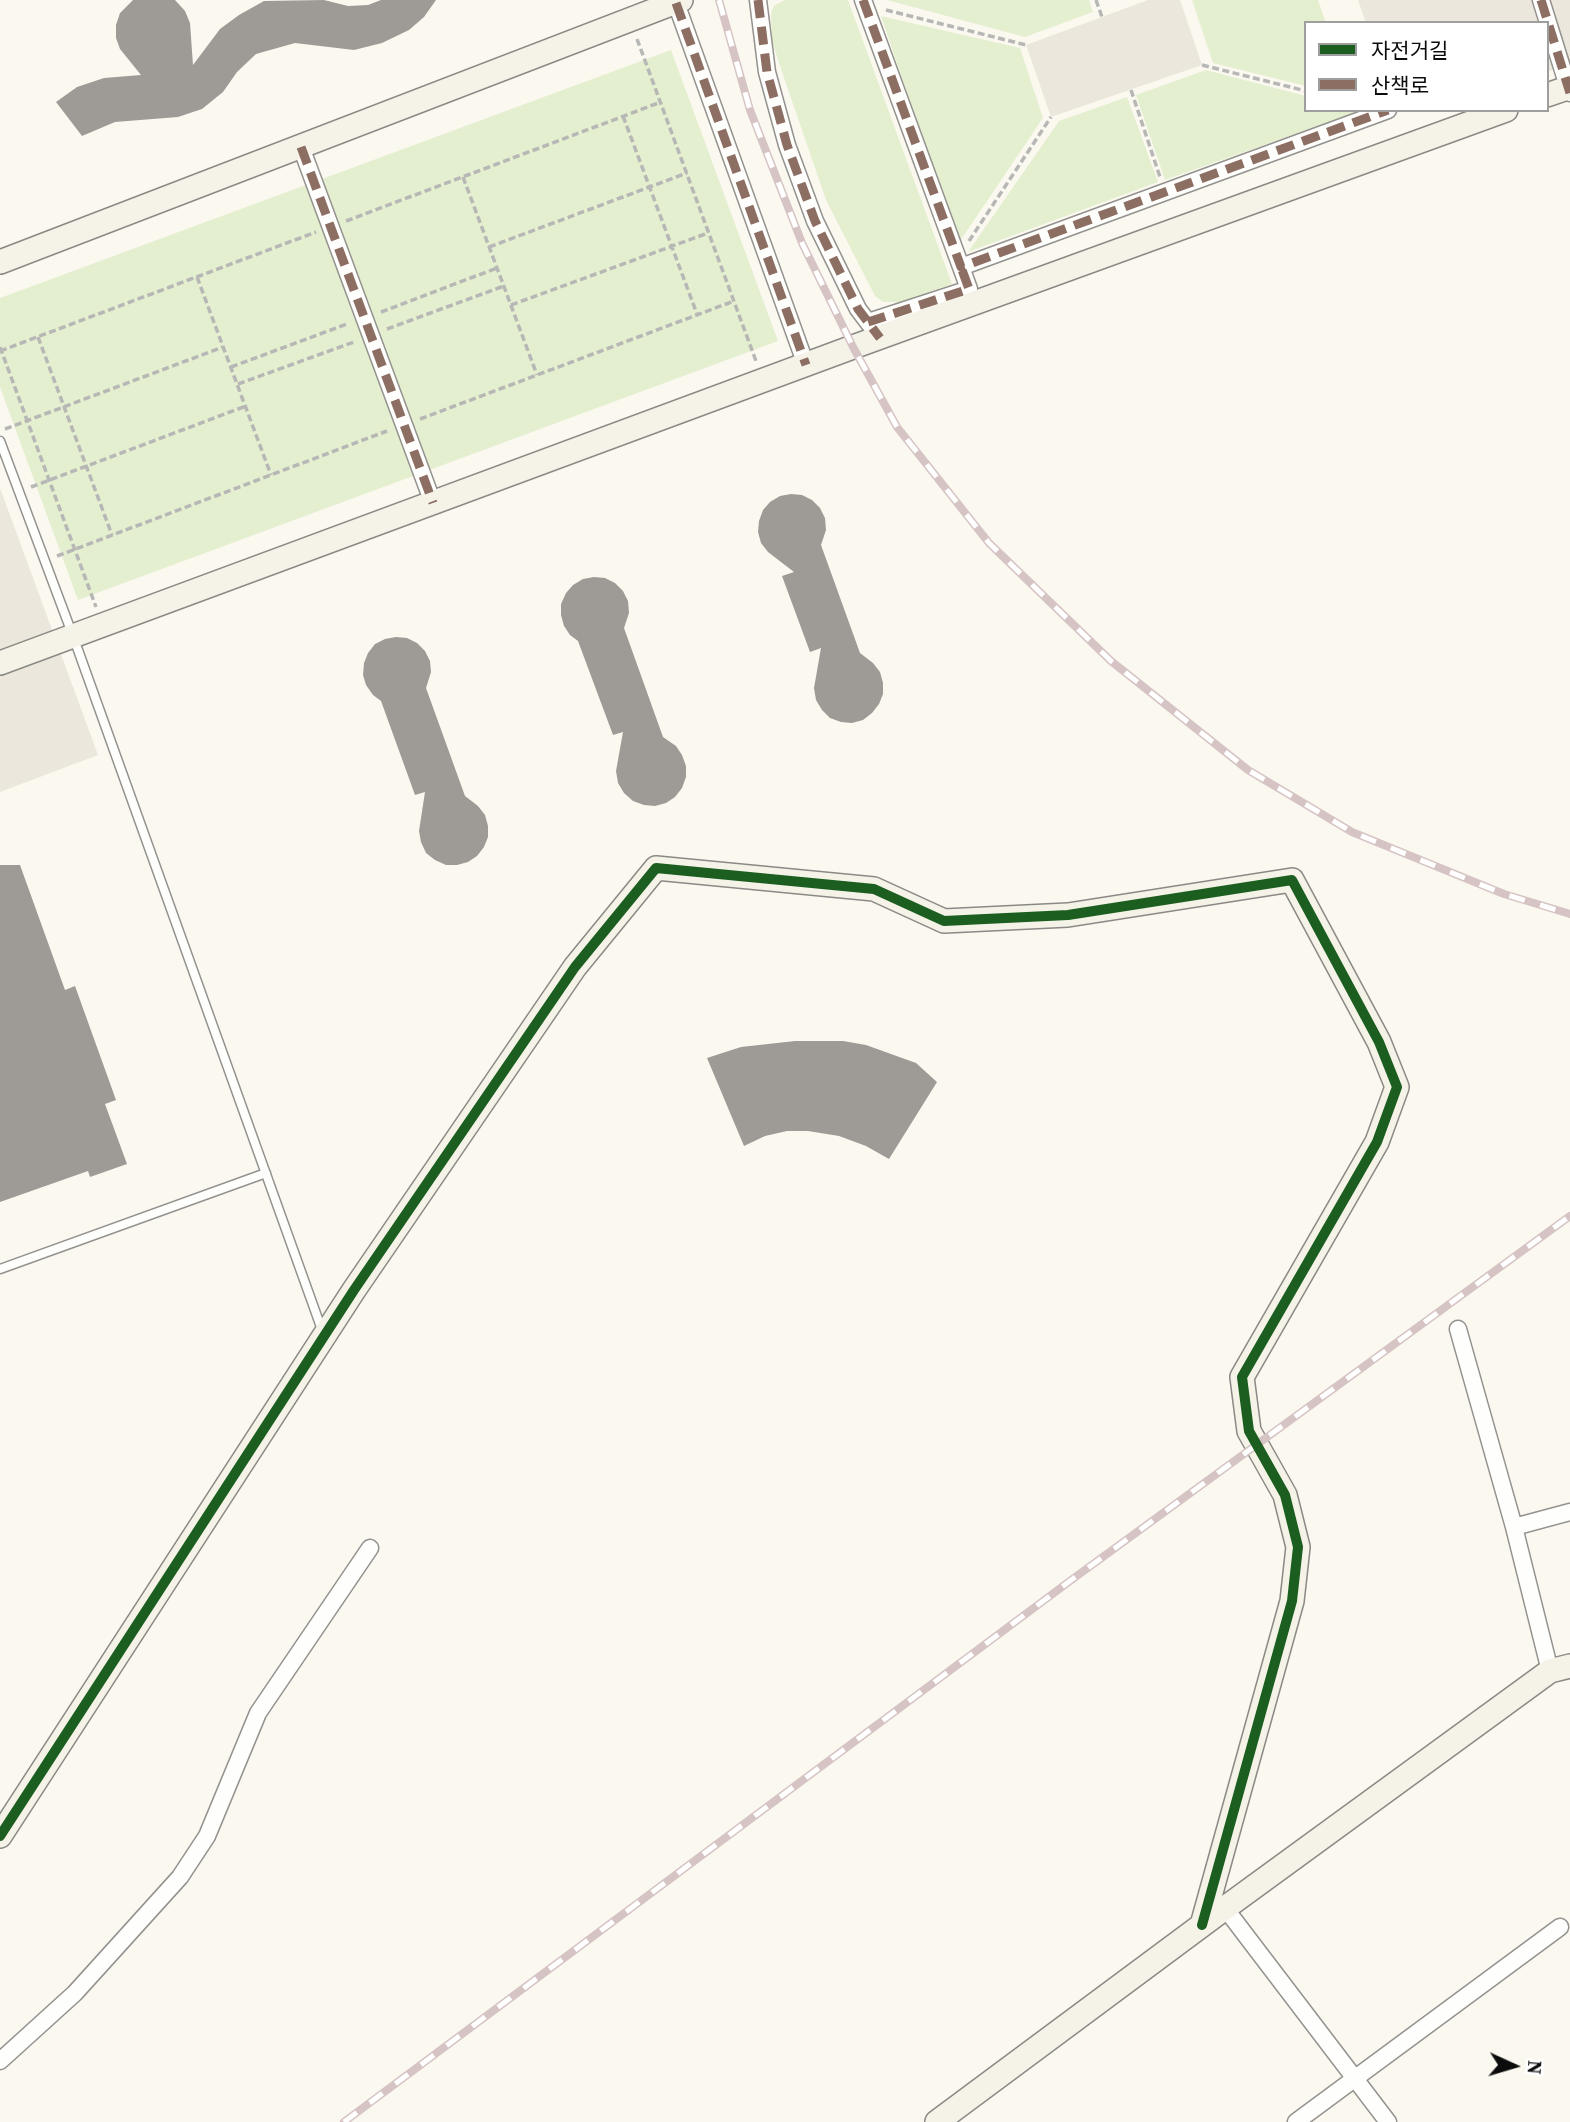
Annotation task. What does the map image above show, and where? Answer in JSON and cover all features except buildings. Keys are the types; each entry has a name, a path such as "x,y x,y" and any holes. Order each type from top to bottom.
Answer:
{"street":[{"path":"759,0 768,72 787,145 815,221 858,309 874,330"},
{"path":"1541,0 1546,21"},
{"path":"0,262 678,1 806,365"},
{"path":"0,663 806,365 874,330 969,289 864,3"},
{"path":"1549,31 1564,90"},
{"path":"959,263 1165,192 1383,112"},
{"path":"874,330 1500,112"},
{"path":"301,147 433,503"},
{"path":"0,1836 324,1336 575,967 656,868 874,889 944,921 1068,915 1292,880 1379,1042 1397,1087 1377,1142 1242,1377 1249,1431 1284,1495 1298,1547 1292,1601 1202,1925"},
{"path":"937,2122 1225,1908 1560,1669 1514,1527 1458,1329"},
{"path":"1514,1527 1570,1512"},
{"path":"0,2061 75,1993 180,1877 207,1836 258,1713 370,1548"},
{"path":"1225,1908 1388,2122"},
{"path":"1296,2122 1560,1927"}],"lane":[{"path":"0,441 73,636 324,1336"},
{"path":"0,1269 266,1173"}],"path":[{"path":"1096,0 1102,17"},
{"path":"864,3 1026,45"},
{"path":"631,21 763,381"},
{"path":"1202,65 1304,90"},
{"path":"1130,90 1165,192"},
{"path":"623,116 697,314"},
{"path":"959,263 1051,117"},
{"path":"489,247 687,173"},
{"path":"463,177 537,375"},
{"path":"511,305 708,233"},
{"path":"197,277 272,475"},
{"path":"38,337 113,535"},
{"path":"0,347 103,625"},
{"path":"0,430 223,347"},
{"path":"19,491 246,407"}],"green space":[{"path":"785,0 848,0 952,284 901,302 883,302 875,296 826,200 772,41 772,10 775,5"},
{"path":"887,0 1089,0 1093,12 1025,37"},
{"path":"1192,0 1318,0 1325,21 1304,21 1304,86 1213,63"},
{"path":"881,16 1020,48 1043,118 958,244"},
{"path":"671,50 778,341 78,600 0,387 0,298"},
{"path":"1206,70 1304,95 1304,112 1357,112 1165,180 1136,95"},
{"path":"1127,97 1158,182 968,252 1059,121"}],"shaded area":[{"path":"1148,0 1180,0 1202,65 1051,117 1026,45"},
{"path":"1358,0 1570,0 1570,64 1549,71 1549,21 1365,21"},
{"path":"0,488 98,755 0,792"}],"railway":[{"path":"719,0 750,110 802,243 853,347 897,427 989,543 1111,661 1248,770 1352,832 1504,894 1570,914"},
{"path":"344,2122 1074,1578 1570,1216"}],"marked path":[{"path":"758,0 767,72 787,145 815,221 858,309 880,338"},
{"path":"863,0 961,267 1383,112"},
{"path":"1541,0 1548,21"},
{"path":"676,3 806,365"},
{"path":"1549,26 1570,93"},
{"path":"301,147 433,503"},
{"path":"868,322 969,289 961,267"}],"cycle path":[{"path":"0,1836 354,1290 575,967 656,868 874,889 944,921 1068,915 1292,880 1379,1042 1397,1087 1377,1142 1242,1377 1249,1431 1285,1495 1298,1547 1292,1601 1202,1925"}]}
